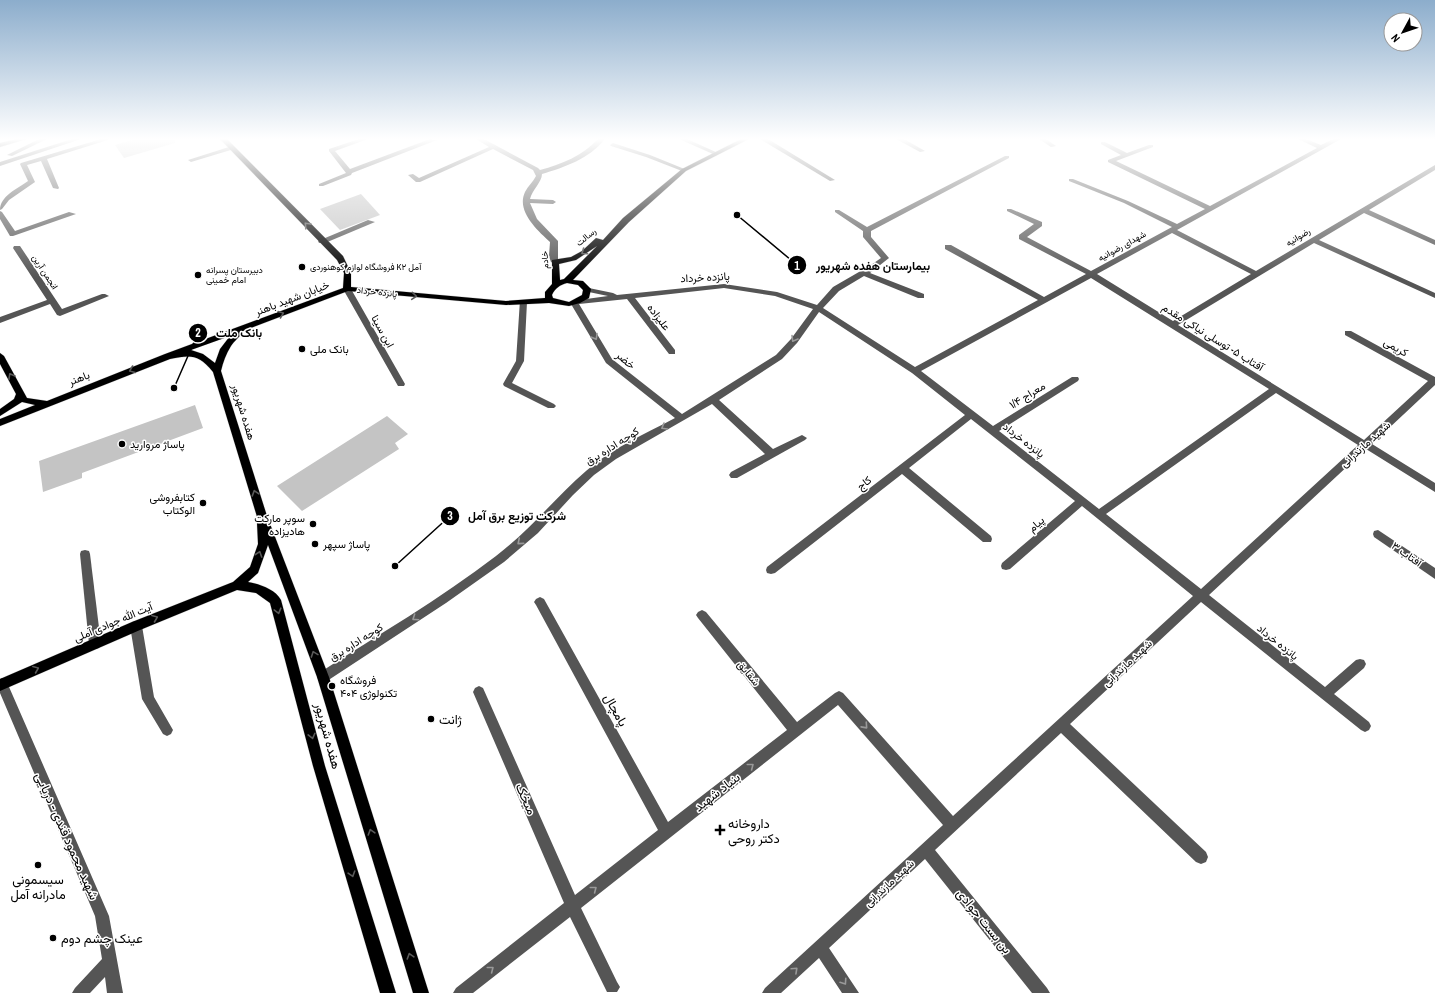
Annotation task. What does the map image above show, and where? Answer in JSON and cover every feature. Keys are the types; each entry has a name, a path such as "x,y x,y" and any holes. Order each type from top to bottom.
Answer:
{"main road":[{"path":"268,185 346,266 350,278 347,289"},
{"name":"رسالت","path":"567,281 626,220 666,185"},
{"name":"رسالت","path":"555,262 570,261 592,246 611,229 626,220"},
{"name":"خادم","path":"555,262 556,284"},
{"path":"567,281 580,283 587,289 586,296 577,303 561,305 550,300 548,295 550,289 556,284 567,281"},
{"name":"پانزده خرداد","path":"347,289 498,303 550,300"},
{"name":"خیابان شهید باهنر","path":"244,328 347,289"},
{"path":"168,356 244,328"},
{"path":"217,371 220,356 229,341 244,328"},
{"name":"هفده شهریور","path":"168,356 193,352 207,358 217,371 262,516 323,677 421,993"},
{"path":"0,356 24,400 46,403"},
{"name":"باهنر","path":"0,423 46,403 168,356"},
{"path":"0,413 18,401 21,394"},
{"name":"هفده شهریور","path":"237,585 254,570 263,544 262,516"},
{"name":"هفده شهریور","path":"237,585 259,589 275,600 319,766 388,993"},
{"name":"آیت الله جوادی آملی","path":"1,684 136,626 237,585"}],"street":[{"path":"0,208 8,198 27,185"},
{"path":"534,185 528,193 526,201 553,202"},
{"path":"837,211 867,230 953,185"},
{"path":"1084,185 1126,202 1256,274"},
{"path":"1161,185 1211,209"},
{"name":"شهدای رضوانیه","path":"914,371 1254,185"},
{"name":"رضوانیه","path":"1172,325 1404,185"},
{"name":"خادم","path":"526,201 530,213 539,227 554,241 553,256 555,262"},
{"name":"آفتاب ۵- توسلی نیاکی مقدم","path":"1010,210 1039,224 1022,237 1091,274 1434,486"},
{"path":"1363,210 1435,243"},
{"path":"0,213 13,234 72,214"},
{"path":"322,241 371,222"},
{"name":"کوچه اداره برق","path":"323,677 430,608 500,559 534,530 569,492 591,472 613,456 681,418 779,357 790,347 818,308 837,289 885,258 867,236 867,230"},
{"path":"1313,240 1435,296"},
{"path":"948,247 1043,300"},
{"name":"انجمن آرین","path":"0,320 52,301 17,248"},
{"path":"863,273 922,296"},
{"name":"پانزده خرداد","path":"577,303 625,296 724,286 752,289 777,294 818,308 914,371 1099,514 1365,726"},
{"name":"ابن سینا","path":"347,289 401,384"},
{"name":"پانزده خرداد","path":"587,289 625,296"},
{"path":"52,301 60,313 105,296"},
{"name":"علیزاده","path":"625,296 672,352"},
{"path":"523,302 520,361 507,384 551,406"},
{"name":"خضر","path":"577,303 609,361 681,418"},
{"name":"کریمی","path":"1348,333 1434,381"},
{"name":"معراج ۱/۴","path":"992,431 1075,379"},
{"name":"شهید مازندرانی","path":"770,993 1434,381"},
{"path":"1099,514 1275,389"},
{"path":"712,399 773,455"},
{"name":"کاج","path":"771,570 971,415"},
{"path":"734,474 773,455 802,438"},
{"path":"902,468 987,539"},
{"name":"پیام","path":"1006,566 1082,501"},
{"name":"آفتاب ۳","path":"1378,534 1435,574"},
{"path":"85,554 95,644"},
{"name":"پامچال","path":"540,602 666,832"},
{"name":"شقایق","path":"702,615 796,731"},
{"path":"136,626 148,699 167,730"},
{"path":"1325,694 1360,664"},
{"name":"شهید محمود قندی - دریایی","path":"1,684 102,916 115,993"},
{"name":"میخک","path":"479,692 572,906 612,987"},
{"name":"بنیاد شهید","path":"461,993 839,697 952,825"},
{"path":"1062,724 1201,858"},
{"name":"بن بست جوادی","path":"926,849 1042,993"},
{"path":"820,947 851,993"},
{"path":"80,993 110,961"}],"building":[{"path":"361,194 380,215 340,230 320,209"},
{"name":"پاساژ مروارید","path":"195,405 203,428 82,473 82,478 43,492 39,461"},
{"path":"387,416 408,434 395,443 399,449 302,511 277,486"}],"place":[{"name":"بیمارستان هفده شهریور","path":"737,215"},
{"name":"فروشگاه لوازم کوهنوردی K۲ آمل","path":"302,267"},
{"name":"دبیرستان پسرانه امام خمینی","path":"198,275"},
{"name":"بانک ملی","path":"302,349"},
{"name":"بانک ملت","path":"174,388"},
{"name":"پاساژ مروارید","path":"122,444"},
{"name":"کتابفروشی الوکتاب","path":"203,503"},
{"name":"سوپر مارکت هادیزاده","path":"313,524"},
{"name":"پاساژ سپهر","path":"315,544"},
{"name":"شرکت توزیع برق آمل","path":"395,566"},
{"name":"فروشگاه تکنولوژی ۴۰۴","path":"332,686"},
{"name":"ژانت","path":"431,719"},
{"name":"داروخانه دکتر روحی","path":"720,830"},
{"name":"سیسمونی مادرانه آمل","path":"38,865"},
{"name":"عینک چشم دوم","path":"53,938"}]}
